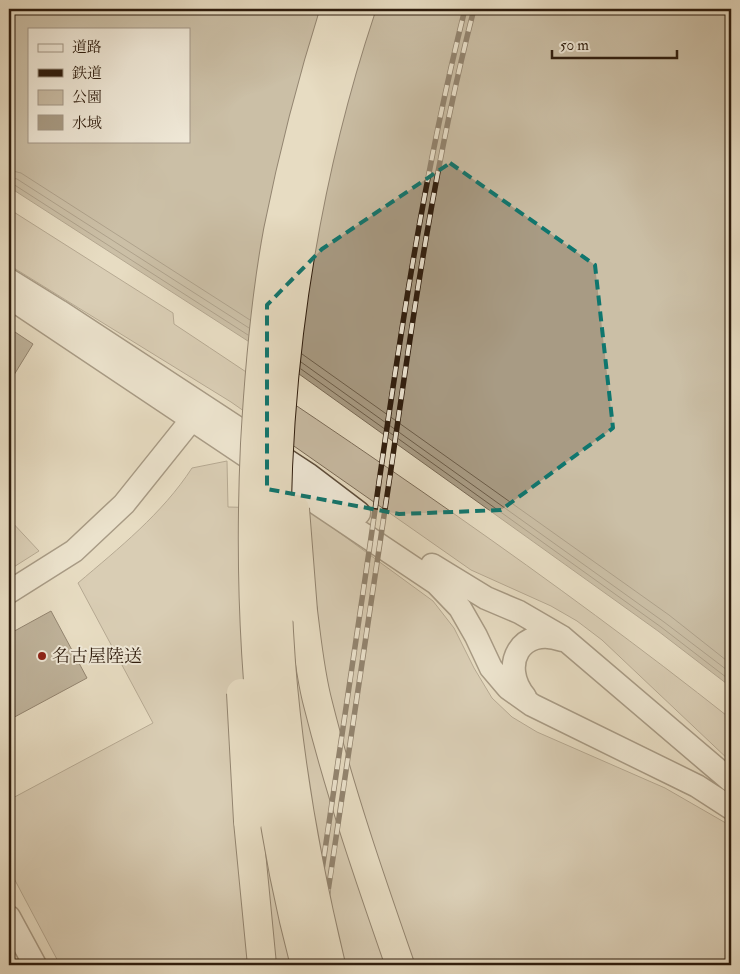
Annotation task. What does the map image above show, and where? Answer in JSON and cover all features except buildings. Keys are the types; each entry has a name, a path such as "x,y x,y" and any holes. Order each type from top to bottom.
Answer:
{"highway":[{"path":"305,965 283,875 263,740 253,613 252,546 257,408 265,321 278,232 301,126 334,9"},
{"path":"331,965 313,892 293,776 282,672 278,613 279,448 290,328 310,198 334,99 361,9"},
{"path":"262,965 248,821 238,642 238,567 243,408 254,304 267,228 276,192 301,126"},
{"path":"300,258 301,343 296,419 295,511 299,575 310,660 318,703 330,748 400,965"}],"street":[{"path":"9,280 59,310 436,583 460,608 491,668 508,688 532,705 698,786 731,808"},
{"path":"9,297 198,412 309,475 347,505 451,578 486,598 548,627 731,781"},
{"path":"9,592 74,551 117,511 198,412"},
{"path":"532,705 518,688 514,679 513,663 522,646 531,639 545,636 562,640 574,647"},
{"path":"9,917 35,965"}],"highlighted area":[{"path":"450,163 595,265 613,428 501,510 399,514 267,489 267,305 322,249"}],"green space":[{"path":"9,209 173,313 174,324 316,419 527,565 664,667 731,719 731,762 602,640 577,621 551,606 471,570 231,402 9,265"},
{"path":"227,461 228,507 307,509 433,601 454,628 474,668 492,698 512,717 537,732 665,788 731,826 731,965 60,965 9,869 9,800 153,723 78,583 154,515 192,468"},
{"path":"9,519 39,551 9,570"}],"water":[{"path":"9,9 731,9 731,687 658,631 299,374 9,187"}],"railway":[{"path":"308,965 412,268 436,138 465,9"},
{"path":"317,965 426,238 436,180 474,9"}],"place":[{"name":"名古屋陸送","path":"42,656"}]}
